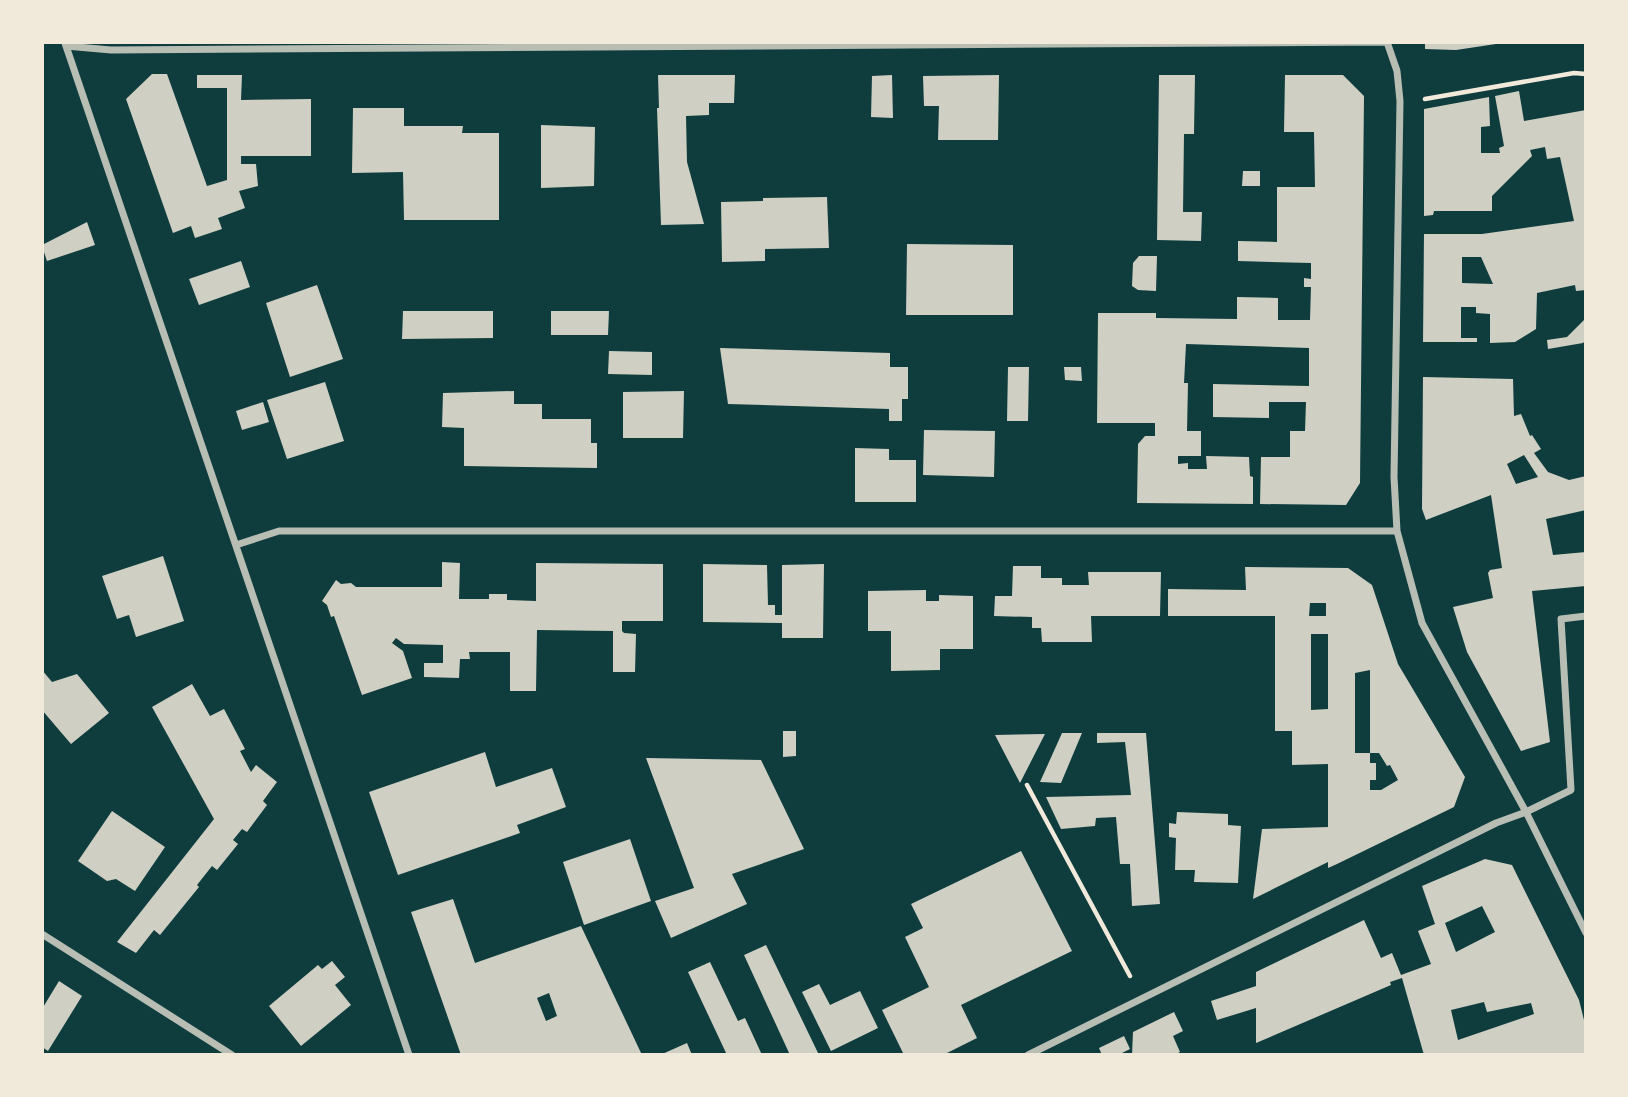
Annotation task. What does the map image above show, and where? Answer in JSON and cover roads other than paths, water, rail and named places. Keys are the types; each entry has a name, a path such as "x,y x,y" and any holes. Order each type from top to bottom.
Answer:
{"street":[{"path":"409,1055 65,44 125,50 1387,42 1397,71 1401,101 1394,477 1397,531 1422,623 1526,812 1586,933"},
{"path":"236,545 279,531 1397,531"},
{"path":"1028,1055 1496,823 1571,790 1561,619 1586,616"},
{"path":"42,934 232,1055"}]}
